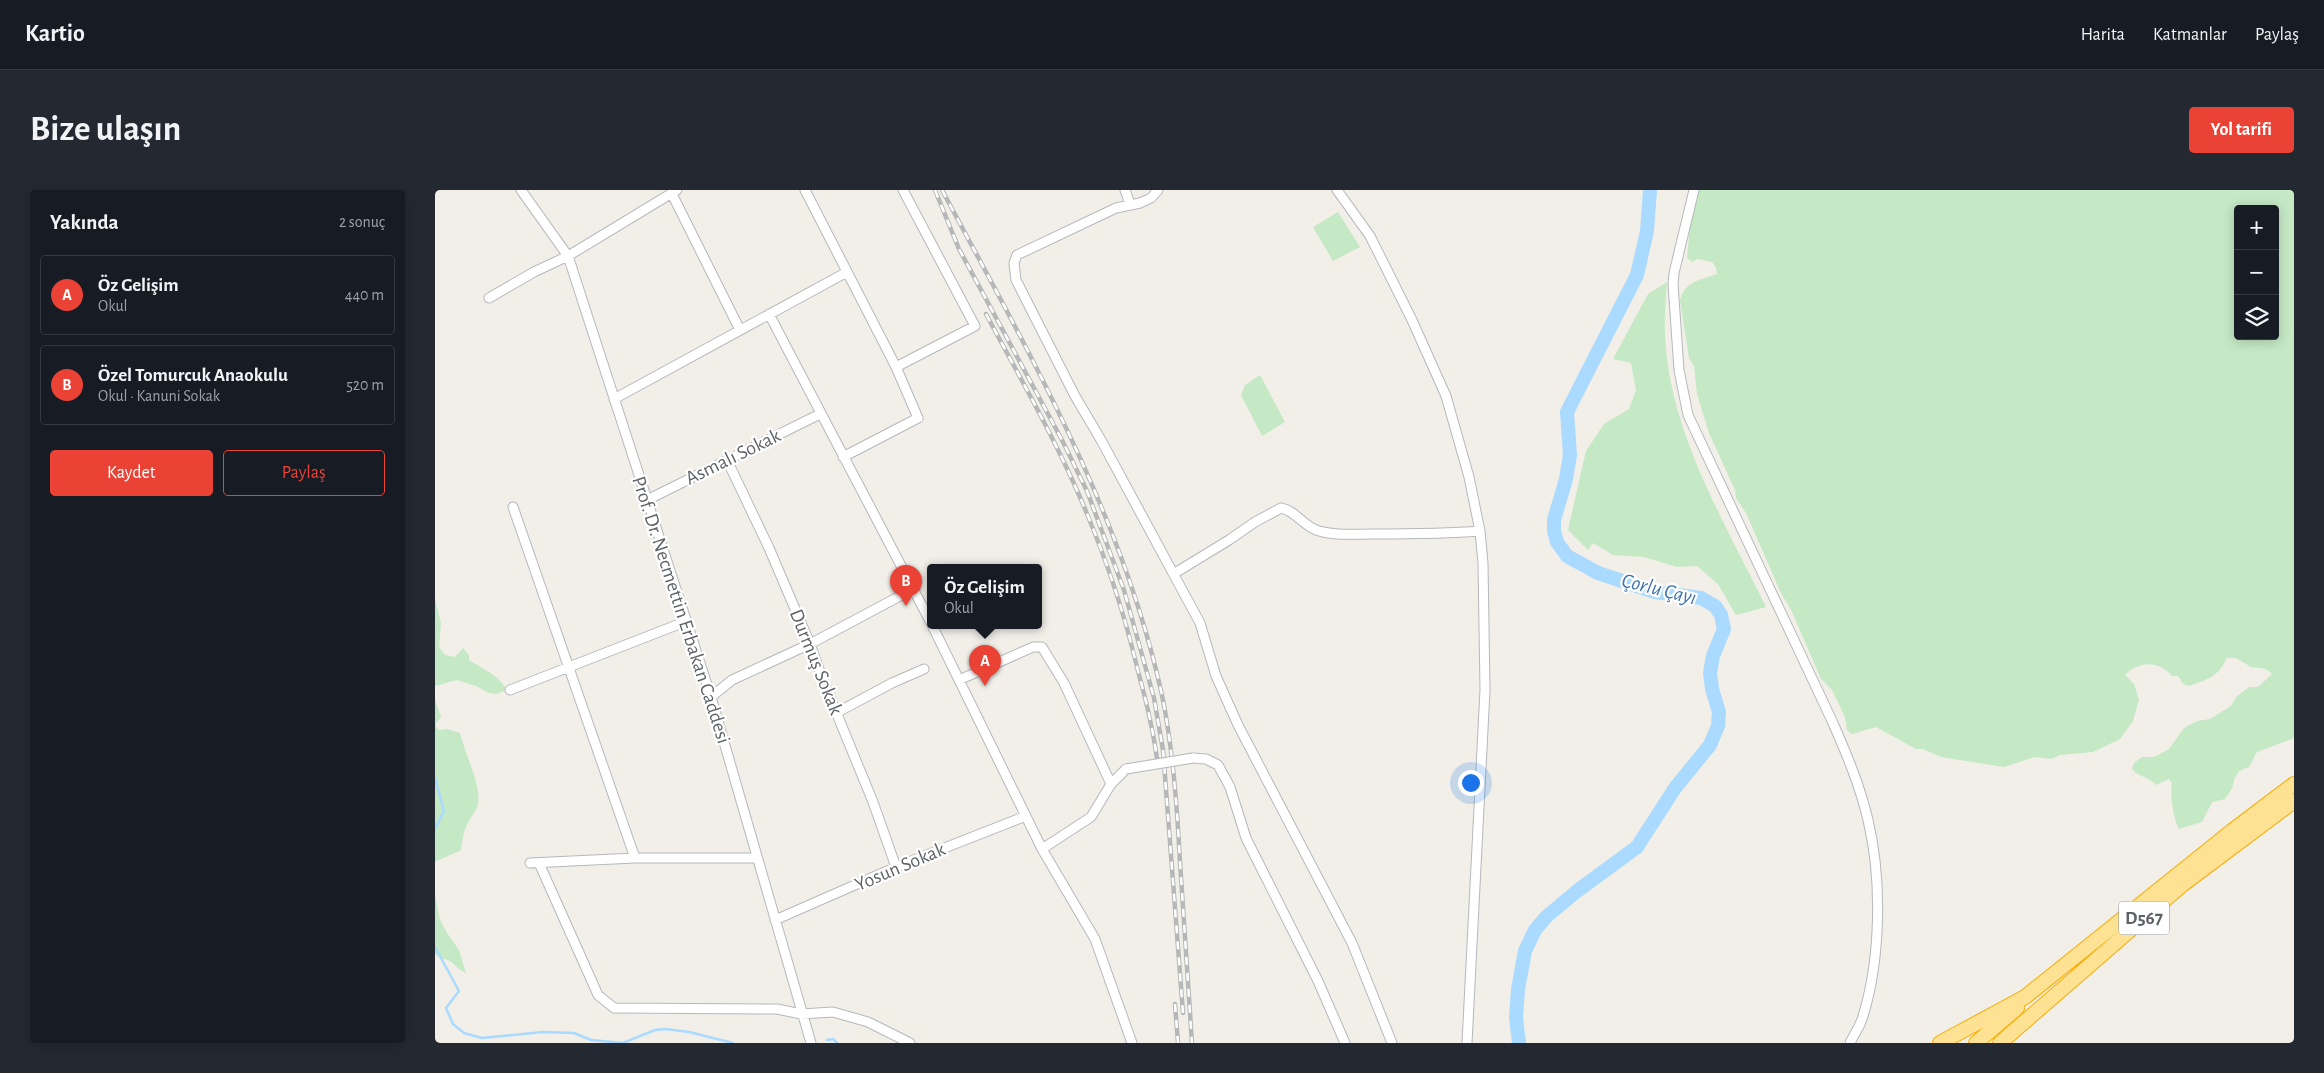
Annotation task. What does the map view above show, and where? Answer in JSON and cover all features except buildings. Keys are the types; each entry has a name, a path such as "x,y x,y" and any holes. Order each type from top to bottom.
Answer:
{"highway":[{"name":"D567","path":"1976,1043 2121,920 2294,784"},
{"name":"D567","path":"2000,1043 2182,886 2294,801"},
{"path":"1940,1043 2025,997 2121,920"}],"street":[{"name":"Prof. Dr. Necmettin Erbakan Caddesi","path":"521,190 567,256 711,697 810,1041"},
{"path":"805,190 896,368 918,418 843,457"},
{"path":"896,368 975,326 903,190"},
{"path":"1125,190 1130,204"},
{"path":"1158,190 1151,198 1140,203 1130,204 1017,255 1014,263 1017,280 1075,396 1175,572 1200,623 1217,676 1238,725 1352,944 1392,1043"},
{"path":"1337,190 1370,236 1412,320 1446,396 1469,477 1479,531 1483,563 1485,690 1467,1043"},
{"path":"1694,190 1673,284 1679,370 1688,415 1833,723 1849,759 1868,820 1875,864 1874,964 1863,1017 1850,1043"},
{"path":"489,298 534,272 567,256 675,192 740,330"},
{"path":"614,399 847,272"},
{"path":"769,314 820,414 927,613"},
{"name":"Asmalı Sokak","path":"647,500 820,414"},
{"name":"Durmuş Sokak","path":"727,460 769,548 810,644 873,802 896,868"},
{"path":"513,507 635,858"},
{"path":"1175,572 1281,508 1293,512 1307,527 1320,532 1422,534 1479,531"},
{"path":"711,697 732,680 810,644 915,588"},
{"path":"510,690 687,621"},
{"path":"934,629 1042,849 1095,939 1132,1043"},
{"path":"959,680 1033,647 1043,647 1064,683 1111,784"},
{"path":"836,713 892,683 924,669"},
{"path":"1042,849 1091,817 1111,784 1126,769 1193,758 1207,760 1219,765 1230,787 1247,838 1318,981 1345,1043"},
{"name":"Yosun Sokak","path":"775,920 896,868 1026,816"},
{"path":"757,858 635,858 535,863 598,995 614,1008 777,1009 801,1014 833,1012 868,1022 910,1043"}],"green space":[{"path":"1699,190 2294,190 2294,738 2257,752 2249,767 2241,770 2236,775 2232,788 2225,799 2212,802 2202,822 2179,829 2175,819 2171,794 2172,783 2169,779 2156,785 2132,769 2134,763 2142,757 2154,757 2169,749 2184,728 2197,721 2210,719 2231,706 2236,697 2249,687 2258,687 2272,674 2266,669 2251,667 2236,658 2227,658 2216,674 2189,686 2183,684 2178,676 2172,676 2162,667 2149,664 2137,667 2125,675 2134,684 2139,700 2133,721 2120,739 2093,752 2060,755 2051,759 2035,757 2004,767 1941,757 1923,749 1916,749 1876,727 1852,734 1847,730 1845,717 1832,690 1821,679 1746,513 1736,498 1735,490 1709,433 1697,394 1694,366 1689,358 1680,301 1682,294 1689,285 1717,274 1716,267 1712,262 1697,259 1692,262 1687,258 1690,226"},
{"path":"1338,212 1360,247 1333,261 1313,227"},
{"path":"1667,282 1665,331 1668,367 1676,403 1687,438 1716,507 1766,607 1736,615 1718,584 1697,566 1677,567 1644,557 1613,555 1593,543 1588,550 1568,530 1586,451 1604,424 1629,409 1636,390 1631,363 1613,359 1648,294"},
{"path":"1260,375 1285,422 1262,436 1241,395 1245,385"},
{"path":"435,599 441,623 439,647 445,655 455,657 463,648 469,655 469,660 502,682 505,687 504,691 497,694 489,693 476,686 457,680 435,686"},
{"path":"435,699 441,717 435,725"},
{"path":"435,725 439,730 447,729 460,733 479,797 477,807 465,829 461,850 435,862"},
{"path":"435,895 440,920 459,950 466,973 450,961 440,958 435,954"}],"waterway":[{"name":"Çorlu Çayı","path":"1519,1043 1516,1018 1518,989 1525,951 1535,930 1546,917 1577,891 1637,847 1675,788 1710,745 1718,726 1719,712 1712,689 1710,673 1713,656 1724,629 1721,615 1715,606 1701,598 1655,592 1598,573 1567,556 1557,542 1554,531 1554,520 1566,479 1570,455 1567,412 1637,275 1647,231 1650,190"},
{"path":"435,778 444,811 435,829"},
{"path":"435,947 459,991 446,1008 453,1024 464,1033 482,1038 543,1032 574,1033 591,1040 623,1043 655,1030 666,1029 689,1032 733,1043"},
{"path":"827,1040 833,1039 837,1043"}],"railway":[{"path":"935,190 959,249 1062,440 1087,491 1124,590 1154,698 1163,750 1183,1013"},
{"path":"942,190 1070,435 1098,498 1123,562 1145,628 1162,695 1172,757 1192,1043"},
{"path":"986,314 1058,449 1097,538 1126,626 1149,715 1157,759"},
{"path":"1175,1004 1178,1043"}],"place":[{"name":"Özel Tomurcuk Anaokulu","path":"906,606"},
{"name":"Öz Gelişim","path":"985,686"}]}
